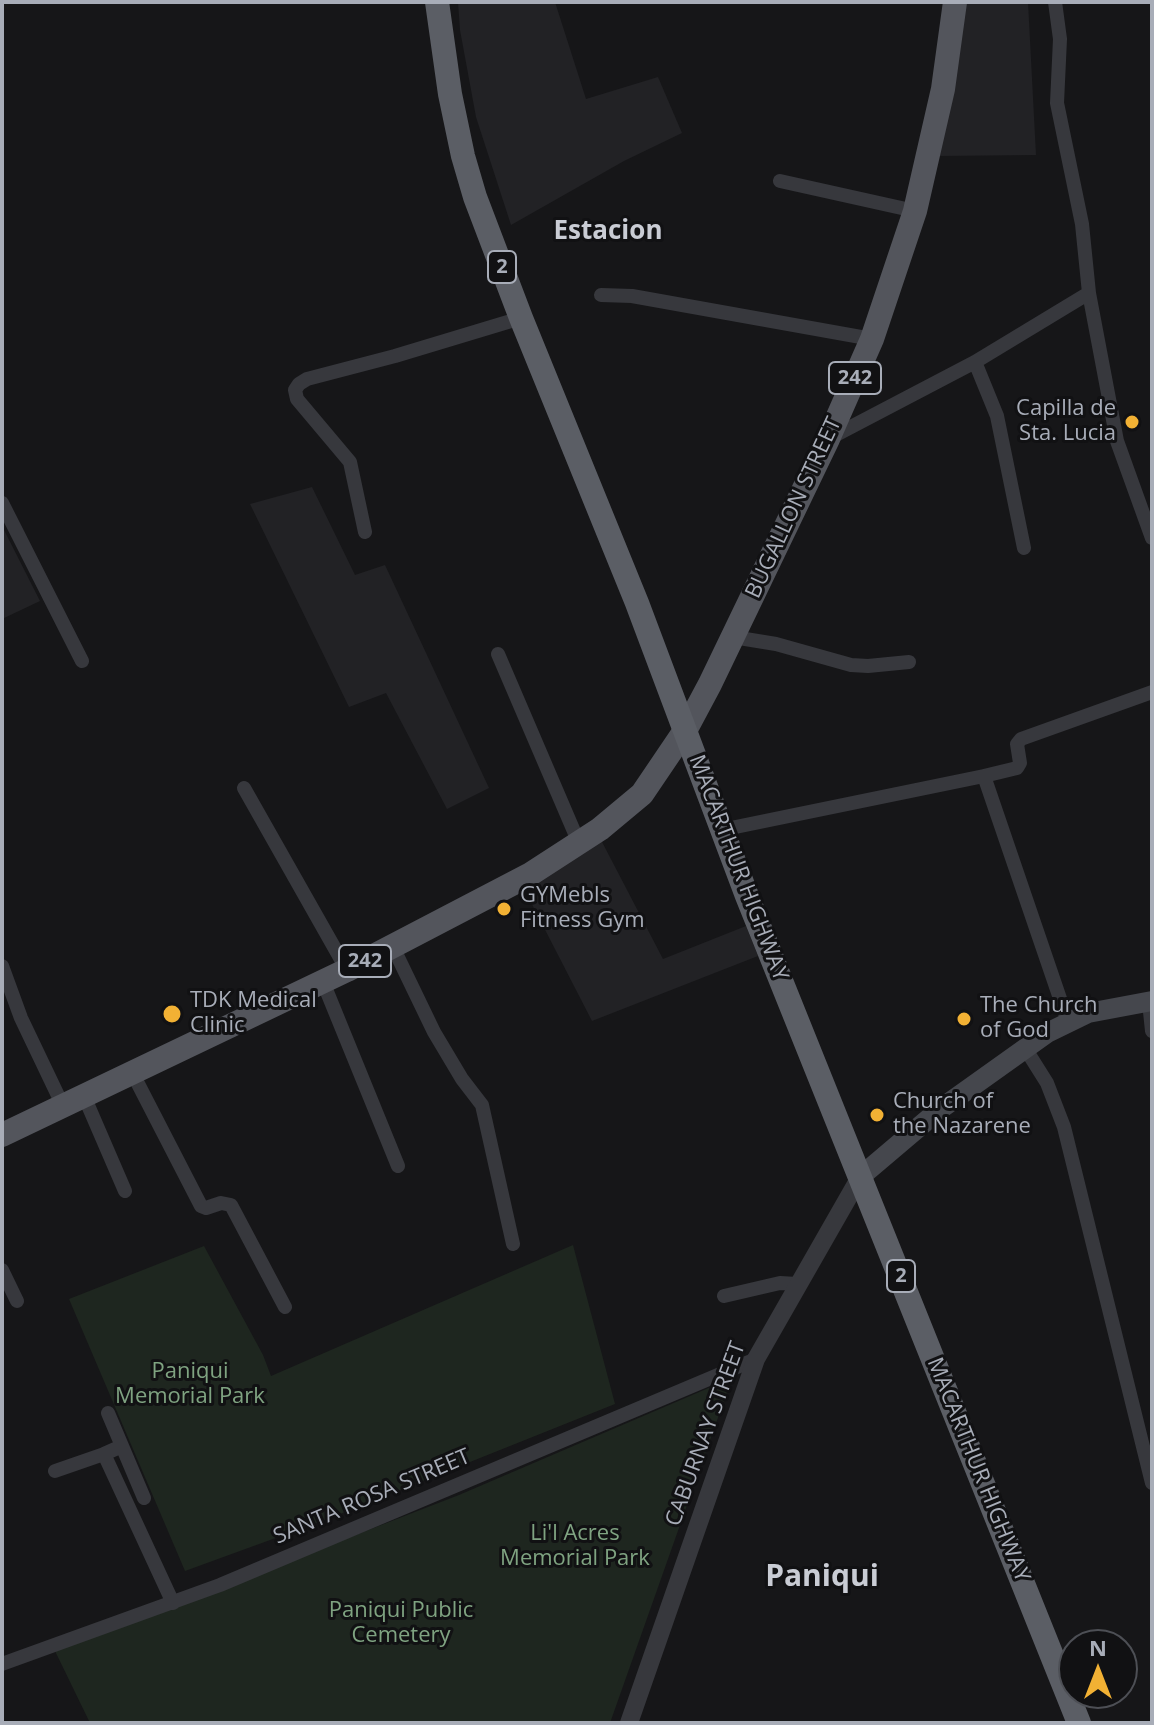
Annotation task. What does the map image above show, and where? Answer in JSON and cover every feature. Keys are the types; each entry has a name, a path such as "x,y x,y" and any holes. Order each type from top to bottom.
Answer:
{"highway":[{"name":"MACARTHUR HIGHWAY","path":"437,2 446,70 463,156 475,197 686,729 721,830 1079,1723"}],"main road":[{"name":"BUGALLON STREET","path":"686,729 828,439 872,339 915,211 943,89 955,2"},
{"name":"242","path":"2,1135 323,982 529,875 579,843 642,794 686,729"},
{"path":"860,1177 914,1130 1025,1048 1068,1022 1088,1013 1150,1002"}],"street":[{"path":"1055,2 1060,39 1057,103 1082,224 1089,293 1117,441 1152,538"},
{"path":"780,181 915,211"},
{"path":"828,439 975,362 1089,293"},
{"path":"601,295 632,296 872,339"},
{"path":"365,532 350,462 297,399 295,390 299,384 320,375 521,318"},
{"path":"975,362 997,416 1024,548"},
{"path":"2,503 82,661"},
{"path":"733,637 776,644 851,665 909,662"},
{"path":"498,654 579,843"},
{"path":"721,830 1017,768 1020,763 1017,744 1021,739 1152,692"},
{"path":"984,776 1068,1022"},
{"path":"244,788 347,970"},
{"path":"393,947 434,1032 462,1079 482,1105 513,1244"},
{"path":"2,966 21,1018 125,1191"},
{"path":"323,982 398,1166"},
{"path":"1150,1002 1152,1031"},
{"path":"1025,1048 1047,1083 1064,1127 1117,1331 1152,1483"},
{"path":"133,1074 201,1206 231,1205 285,1307"},
{"name":"CABURNAY STREET","path":"629,1723 756,1359 860,1177"},
{"path":"2,1270 17,1301"},
{"path":"724,1296 780,1283 797,1284"},
{"name":"SANTA ROSA STREET","path":"2,1664 173,1603 756,1359"},
{"path":"108,1413 144,1498"},
{"path":"55,1471 122,1446"},
{"path":"104,1454 173,1603"}],"shaded area":[{"path":"458,2 555,2 586,99 658,77 682,133 624,161 511,225 476,117"},
{"path":"961,2 1028,2 1036,155 937,156"},
{"path":"312,487 355,575 385,565 489,788 447,809 386,693 349,707 250,504"},
{"path":"2,526 40,601 2,619"},
{"path":"601,840 663,959 746,926 758,956 592,1021 521,883"}],"green space":[{"name":"Paniqui Memorial Park","path":"573,1245 615,1404 325,1520 185,1571 69,1299 204,1246 263,1355 271,1376"},
{"path":"732,1378 610,1723 90,1723 55,1651 459,1495"}],"place":[{"name":"Capilla de Sta. Lucia","path":"1132,422"},
{"name":"GYMebls Fitness Gym","path":"504,909"},
{"name":"TDK Medical Clinic","path":"172,1014"},
{"name":"The Church of God","path":"964,1019"},
{"name":"Church of the Nazarene","path":"877,1115"}],"district":[{"name":"Estacion","path":"608,232"},
{"name":"Paniqui","path":"822,1577"}],"park label":[{"name":"Li'l Acres Memorial Park","path":"575,1546"},
{"name":"Paniqui Public Cemetery","path":"401,1624"}]}
